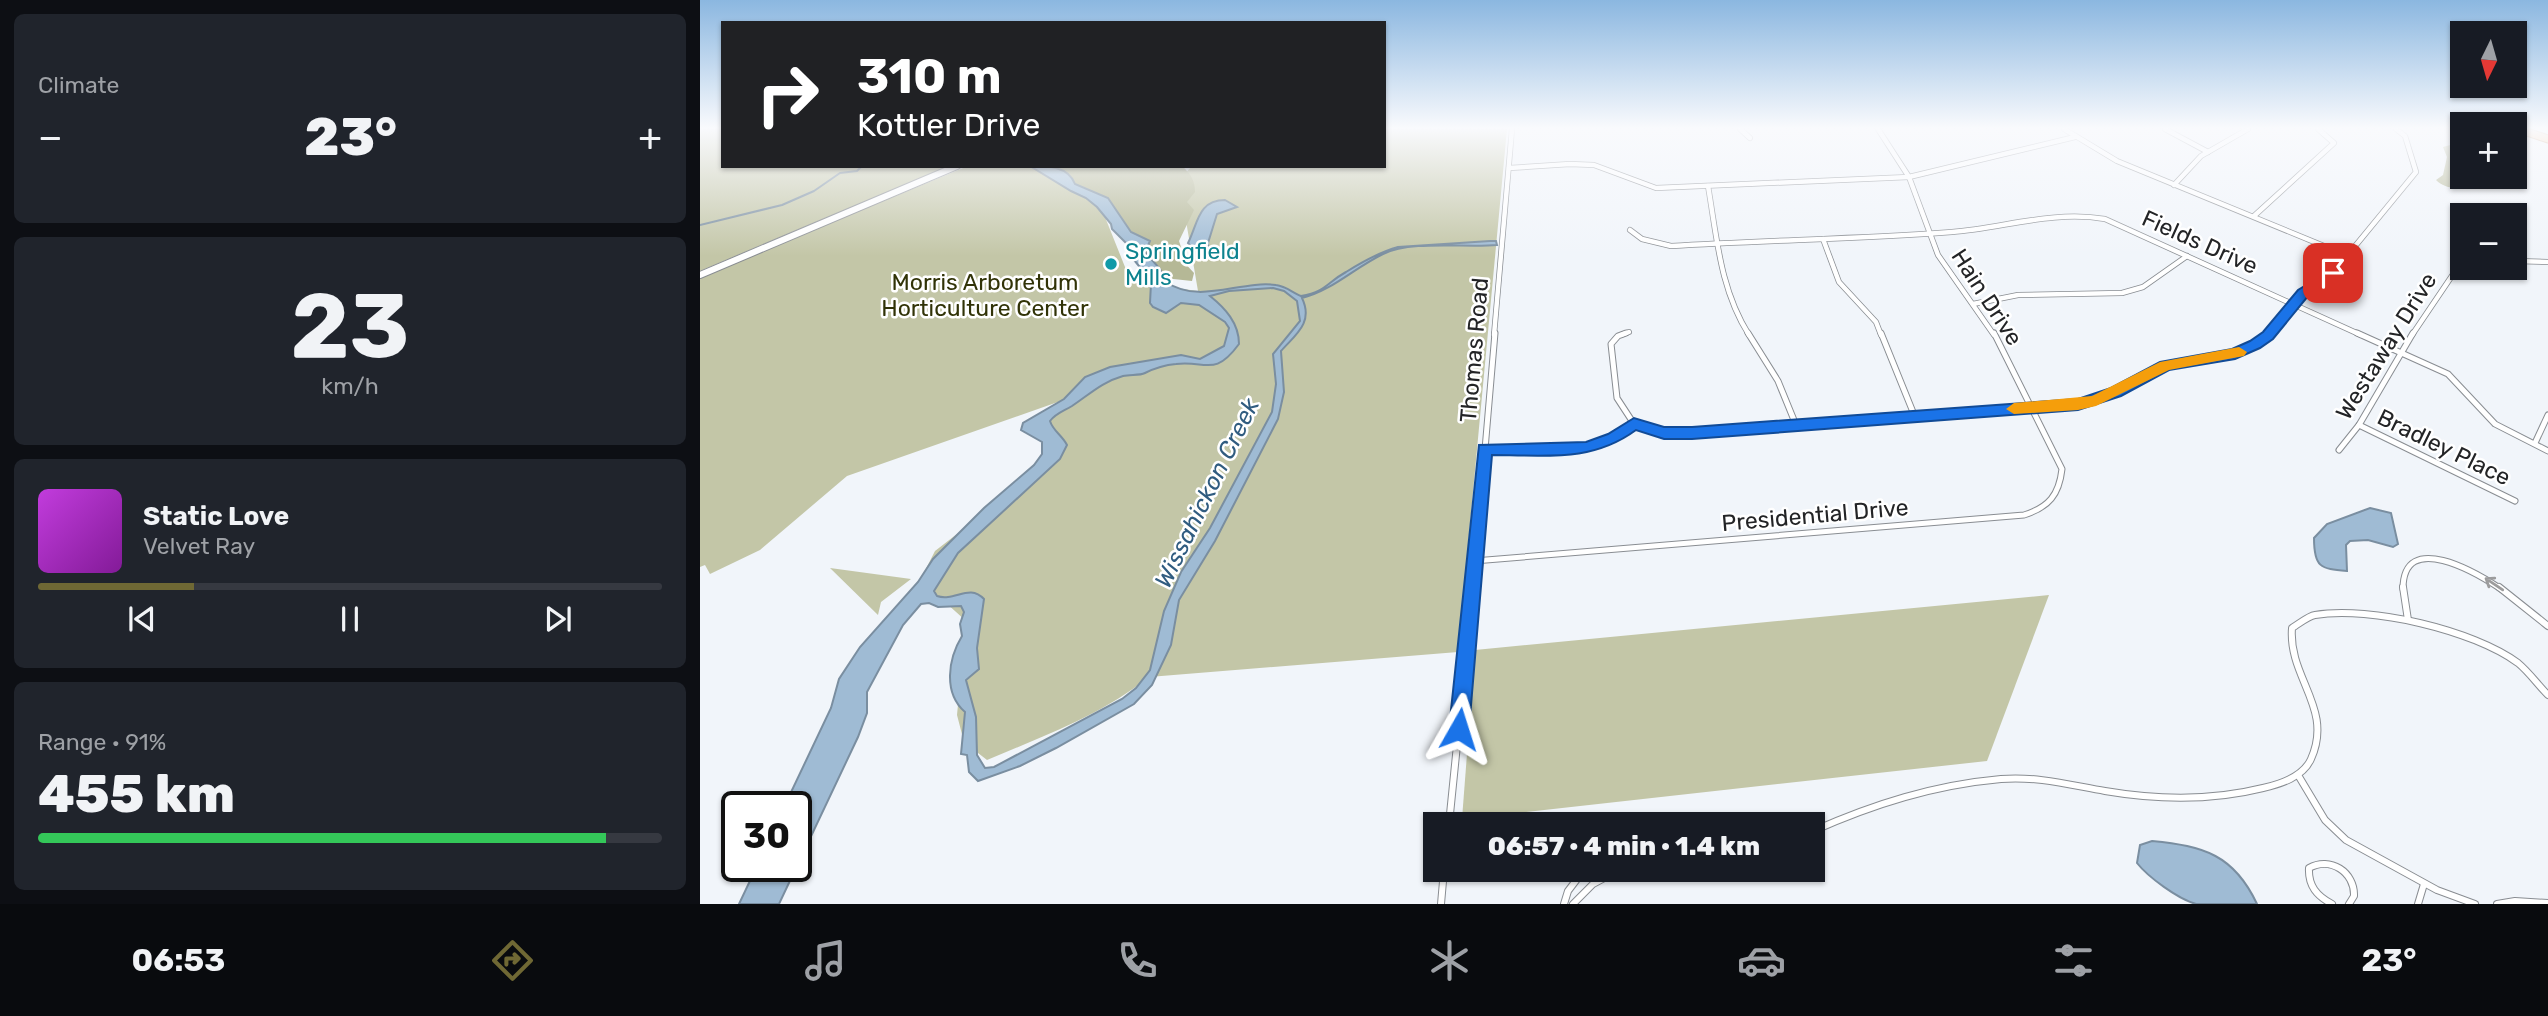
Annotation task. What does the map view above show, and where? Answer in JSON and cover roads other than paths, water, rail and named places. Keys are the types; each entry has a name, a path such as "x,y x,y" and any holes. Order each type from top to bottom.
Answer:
{"street":[{"path":"700,275 945,171"},
{"name":"Thomas Road","path":"1450,812 1509,171"},
{"path":"1611,171 1641,186 1708,186 1909,177 1933,171"},
{"name":"Hain Drive","path":"1905,171 1929,234 1951,277 1990,326 2031,407"},
{"path":"2141,171 2346,255"},
{"path":"2174,185 2188,171"},
{"path":"2254,216 2303,171"},
{"path":"1629,332 1618,336 1611,344 1617,398 1634,424 1664,433 2078,405 2096,401 2165,366 2235,354 2268,336 2294,303 2333,273 2416,171"},
{"path":"1708,186 1725,287 1737,316 1778,380 1796,425"},
{"name":"Fields Drive","path":"1630,230 1642,239 1661,244 1717,244 1967,231 2057,214 2087,215 2105,219 2448,374 2495,424 2511,435 2535,443 2548,451"},
{"path":"1823,239 1839,282 1877,322 1914,417"},
{"path":"1973,303 2018,295 2122,293 2143,287 2187,256"},
{"path":"2527,261 2548,262"},
{"name":"Westaway Drive","path":"2339,450 2359,425 2399,354 2450,279"},
{"name":"Presidential Drive","path":"1474,561 2024,515 2039,511 2060,489 2062,469 2031,407"},
{"path":"2535,443 2548,415"},
{"path":"1485,450 1587,448 1614,438 1634,424"},
{"name":"Bradley Place","path":"2359,425 2515,501"},
{"path":"2408,620 2403,584 2406,572 2412,564 2424,559 2443,560 2470,569 2523,604 2548,626"},
{"path":"1825,826 1881,802 1992,780 2042,778 2130,795 2210,797 2257,790 2298,775 2310,763 2318,743 2320,720 2289,644 2292,628 2313,615 2377,614 2408,620 2487,645 2519,664 2548,695"},
{"path":"2298,775 2327,824 2343,838 2365,854 2401,869 2449,898 2475,904"},
{"path":"2332,904 2312,888 2308,874 2313,864 2319,862 2334,865 2348,876 2355,890 2355,897 2349,904"},
{"path":"1441,904 1443,882"},
{"path":"1564,904 1568,891 1575,882"},
{"path":"1573,904 1597,882"},
{"path":"2418,904 2424,884"},
{"path":"2497,904 2515,901 2548,903"}],"water":[{"path":"1039,171 1064,171 1075,184 1108,198 1131,232 1150,241 1145,252 1160,269 1166,282 1179,289 1192,291 1206,292 1262,284 1280,286 1301,296 1321,289 1365,261 1398,247 1490,241 1496,241 1497,245 1423,246 1395,250 1372,260 1324,290 1302,298 1306,315 1304,322 1281,351 1284,392 1278,419 1215,541 1179,600 1171,645 1152,685 1134,704 1020,766 978,781 969,772 967,755 961,754 965,712 953,695 950,676 953,655 962,636 960,624 964,612 961,606 938,607 929,603 921,604 903,625 867,692 867,713 858,737 812,834 812,791 792,791 831,708 839,679 860,647 918,582 933,559 984,508 1034,465 1042,454 1042,442 1021,430 1023,423 1064,399 1085,377 1110,367 1181,355 1200,359 1224,346 1229,328 1225,322 1199,305 1181,303 1166,313 1153,307 1150,303 1151,283 1148,277 1134,260 1132,249 1112,229 1097,207","holes":["1273,288 1284,291 1297,301 1300,321 1273,354 1276,384 1272,412 1210,528 1181,572 1164,611 1150,670 1136,688 1122,699 994,767 985,768 977,755 976,717 966,680 979,669 977,648 984,599 973,593 937,596 934,591 958,553 1060,459 1067,445 1050,421 1102,385 1123,376 1143,374 1172,364 1209,365 1223,361 1239,344 1237,329 1230,317 1210,296 1229,291"]},
{"path":"1225,200 1237,207 1217,214 1208,243 1209,254 1199,255 1188,243 1200,214 1209,204"},
{"path":"2370,508 2391,513 2398,544 2393,547 2368,540 2350,541 2346,545 2347,571 2320,565 2315,555 2314,538 2327,524"},
{"path":"2152,841 2187,846 2215,856 2238,874 2257,904 2196,904 2172,893 2137,863 2140,845"},
{"path":"749,882 789,882 779,904 739,904"}],"waterway":[{"path":"700,225 782,205 814,191 840,173 855,171"}],"place":[{"name":"Springfield Mills","path":"1111,264"}],"park label":[{"name":"Morris Arboretum Horticulture Center","path":"985,295"}],"water label":[{"name":"Wissahickon Creek","path":"1207,493"}]}
